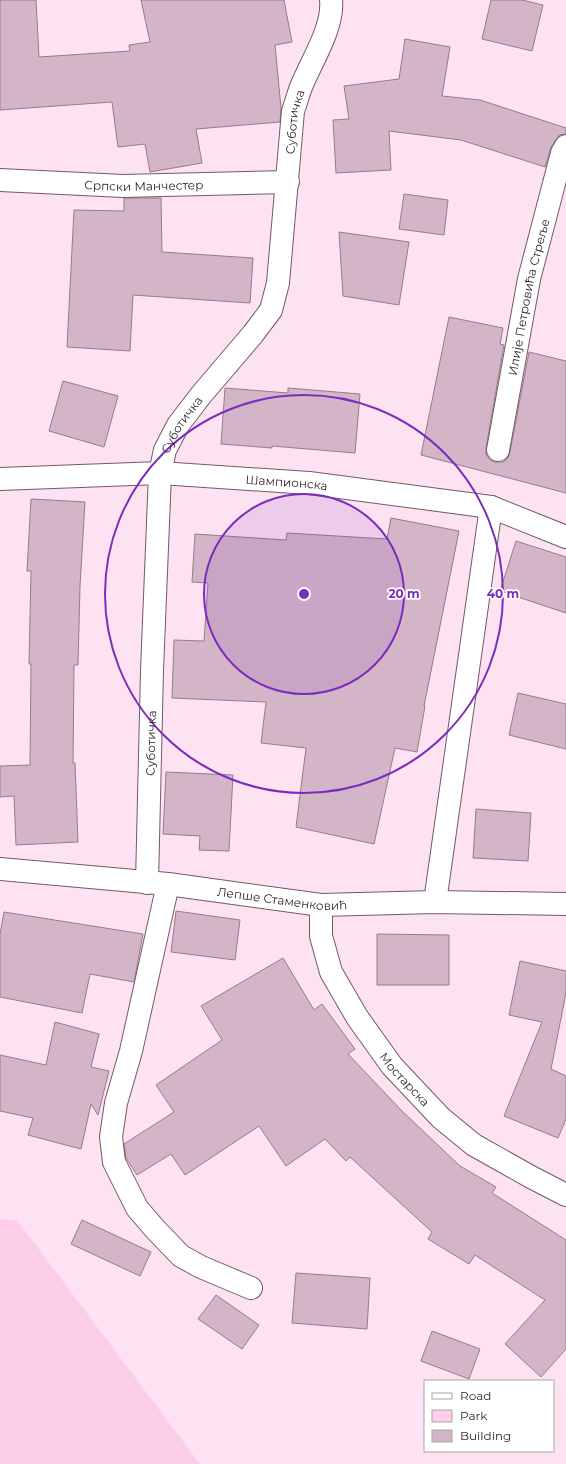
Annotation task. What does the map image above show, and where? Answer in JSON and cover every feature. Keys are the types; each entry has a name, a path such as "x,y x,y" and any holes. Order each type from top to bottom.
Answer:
{"street":[{"name":"Суботичка","path":"251,1288 201,1267 181,1256 155,1229 137,1208 114,1162 111,1137 116,1103 131,1051 157,883 152,671 160,473 165,450 178,425 271,310 278,283 293,111 300,89 326,30 332,6 331,0"},
{"name":"Илије Петровића Стреље","path":"498,450 529,279 562,153 566,146"},
{"name":"Српски Манчестер","path":"0,180 124,186 288,182"},
{"name":"Шампионска","path":"0,479 160,473 309,483 491,507 566,537"},
{"path":"435,902 491,507"},
{"name":"Лепше Стаменковић","path":"0,869 157,883 321,905 435,902 566,904"},
{"name":"Мостарска","path":"321,905 322,936 330,972 357,1017 392,1066 441,1118 474,1145 566,1195"}],"green space":[{"path":"0,1219 17,1220 200,1464 0,1464"}],"building":[{"path":"0,0 36,0 39,57 130,51 129,45 150,42 141,0 284,0 292,42 275,45 281,108 280,122 196,129 202,163 150,172 145,144 118,147 112,102 0,110"},
{"path":"491,0 522,0 543,5 532,51 482,39"},
{"path":"405,39 450,47 442,96 480,100 566,128 566,134 559,135 551,147 545,167 461,140 389,131 391,170 336,173 333,120 349,119 344,86 399,79"},
{"path":"404,194 448,200 444,235 399,229"},
{"path":"124,198 161,198 162,252 253,258 250,303 133,295 130,351 67,347 74,210 124,211"},
{"path":"339,232 409,242 399,305 343,296"},
{"path":"449,317 503,328 500,344 504,345 486,448 486,455 490,460 495,462 503,462 508,458 510,452 529,352 566,361 566,493 421,455"},
{"path":"63,381 118,396 104,447 49,431"},
{"path":"225,388 288,393 288,388 360,394 355,453 272,446 272,448 221,444"},
{"path":"31,499 85,502 80,586 78,665 74,665 73,763 75,763 78,842 16,845 14,796 0,797 0,766 30,765 31,664 29,664 31,571 27,571"},
{"path":"391,518 459,531 424,706 417,752 395,748 374,844 296,827 306,748 261,743 266,702 172,698 174,640 204,641 208,583 192,582 195,534 286,540 287,533 387,539"},
{"path":"516,541 566,557 566,613 500,591"},
{"path":"518,693 566,704 566,749 509,735"},
{"path":"166,772 233,775 229,851 199,850 200,836 163,834"},
{"path":"476,809 531,813 528,861 473,858"},
{"path":"176,911 240,920 235,960 171,952"},
{"path":"4,912 143,934 134,982 90,974 82,1013 0,997 0,934"},
{"path":"377,934 449,935 449,985 377,985"},
{"path":"283,958 314,1010 322,1004 355,1049 348,1054 402,1111 460,1166 496,1187 492,1193 566,1240 566,1349 541,1377 505,1344 545,1300 475,1255 469,1264 428,1239 432,1232 350,1157 346,1161 325,1139 286,1166 259,1126 185,1175 171,1154 137,1175 126,1158 124,1144 174,1112 156,1085 222,1040 201,1006"},
{"path":"520,961 566,971 566,993 551,1069 566,1076 566,1119 558,1138 504,1116 542,1022 509,1015"},
{"path":"55,1022 99,1034 91,1067 109,1071 98,1115 91,1104 81,1149 28,1135 33,1118 0,1111 0,1055 46,1065"},
{"path":"82,1220 151,1252 140,1276 71,1244"},
{"path":"296,1273 370,1278 367,1329 292,1323"},
{"path":"216,1295 259,1325 242,1349 198,1319"},
{"path":"432,1331 480,1349 469,1379 421,1361"}]}
